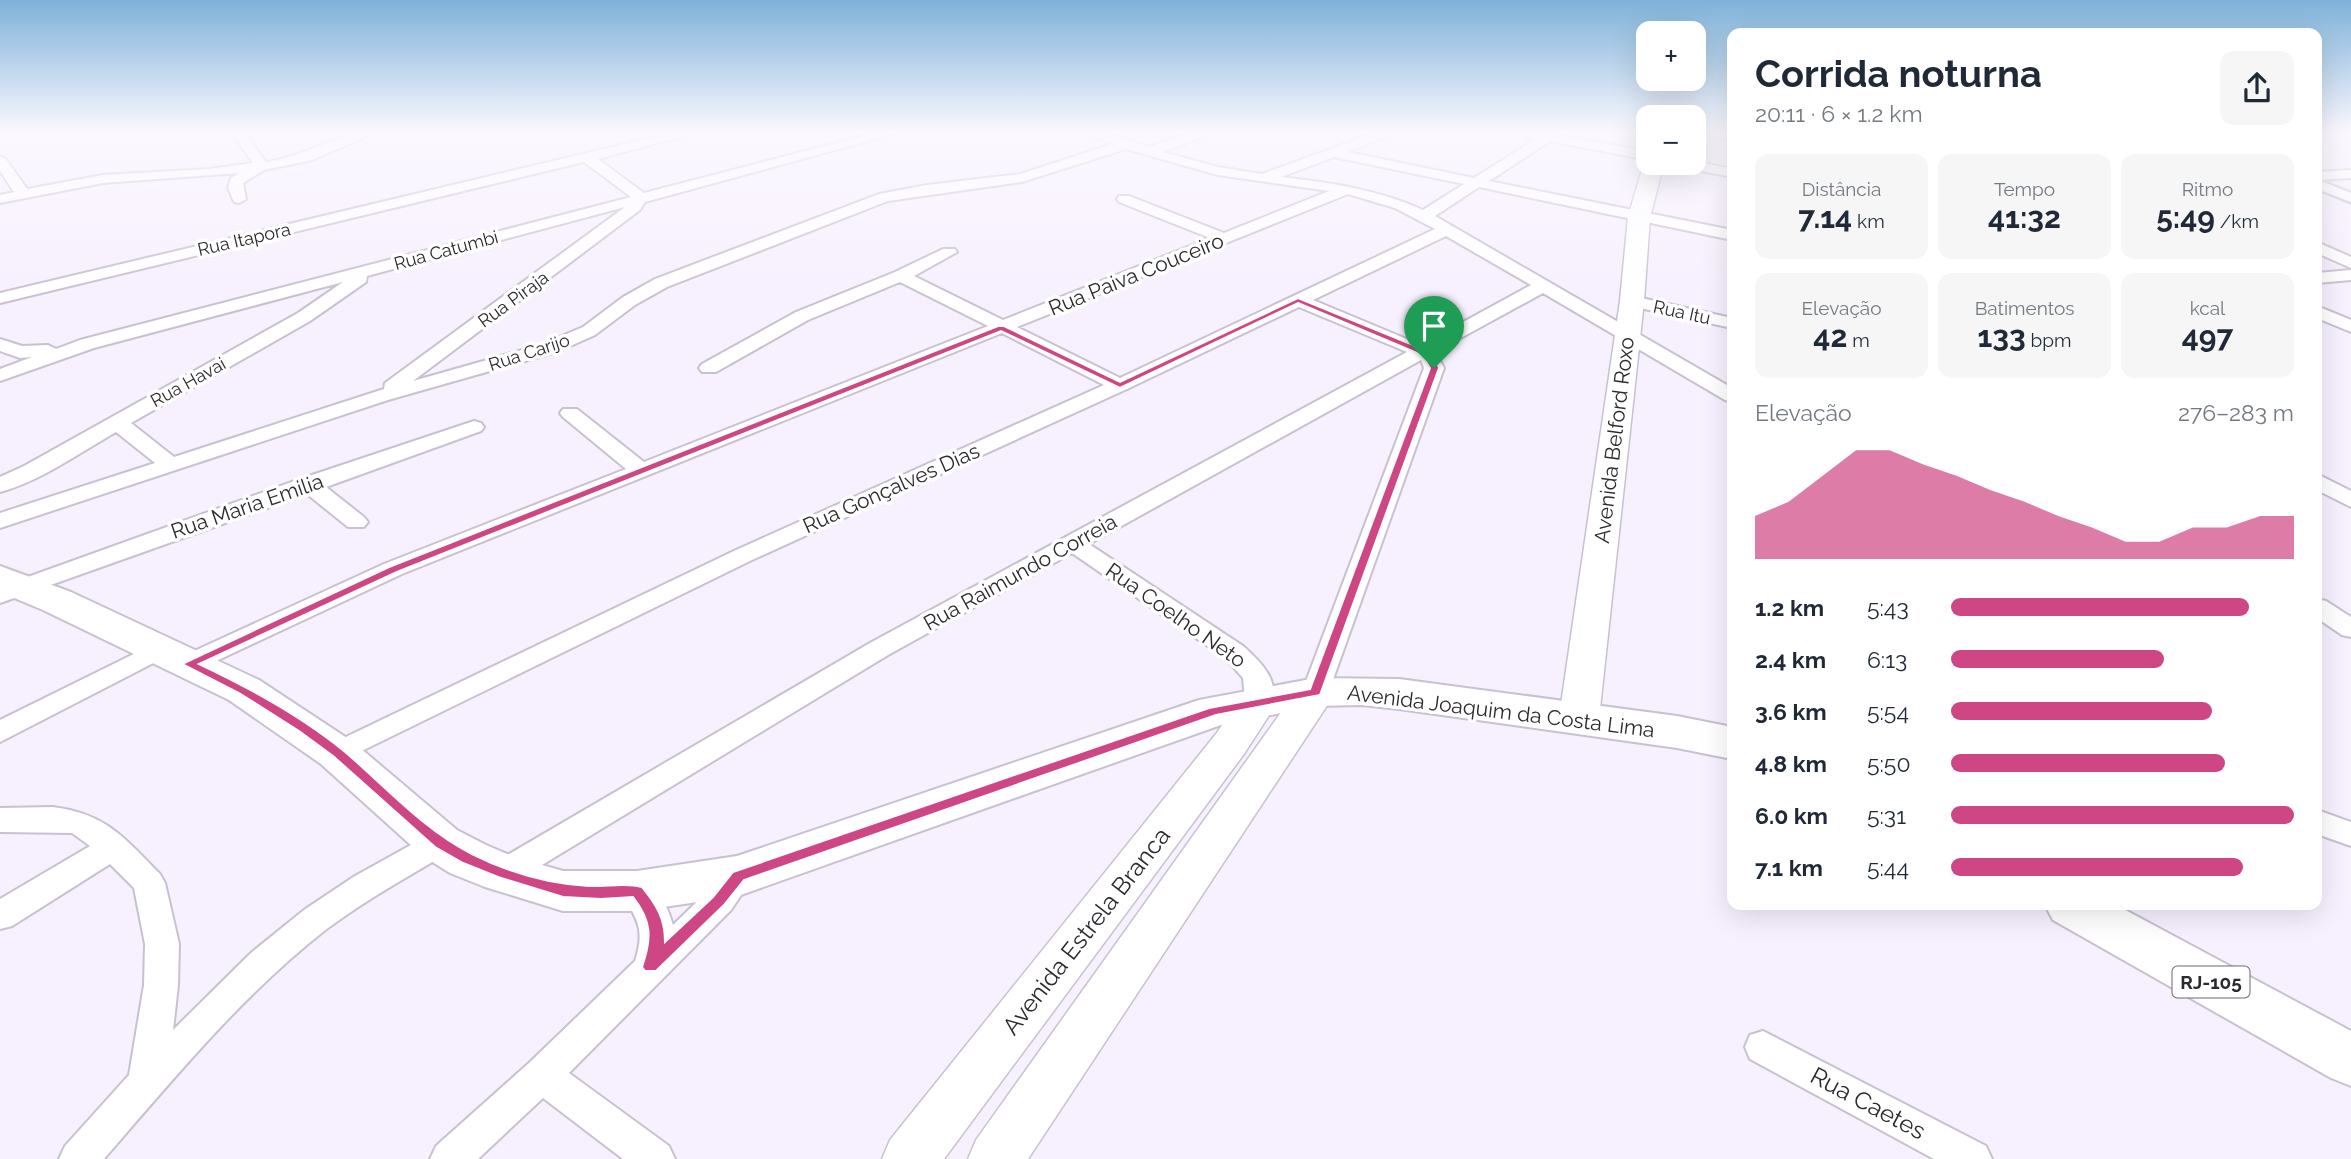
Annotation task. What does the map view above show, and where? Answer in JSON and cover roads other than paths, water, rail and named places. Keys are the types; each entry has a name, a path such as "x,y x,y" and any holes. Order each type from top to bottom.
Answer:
{"main road":[{"name":"Avenida Joaquim da Costa Lima","path":"7,586 173,657 271,705 337,753 440,843 468,859 503,873 563,891 637,891 738,876 1153,730 1259,700 1315,692 1362,691 1579,718 1727,742"},
{"name":"RJ-105","path":"2080,910 2351,1060"}],"street":[{"path":"17,186 23,194"},
{"path":"0,199 65,186"},
{"path":"235,186 239,200"},
{"name":"Rua Itapora","path":"0,298 470,186"},
{"path":"625,186 640,197"},
{"name":"Rua Catumbi","path":"23,358 66,351 683,186"},
{"name":"Rua Carijo","path":"0,521 381,396 522,357 571,340 661,283 871,201 908,191 951,186"},
{"path":"1323,186 1380,195 1424,216 1727,393"},
{"path":"1424,216 1474,186"},
{"path":"1488,186 1727,234"},
{"name":"Avenida Belford Roxo","path":"1579,718 1632,301 1639,217 1648,186"},
{"path":"2322,186 2351,198"},
{"name":"Rua Paiva Couceiro","path":"0,732 173,657 1348,189"},
{"name":"Rua Piraja","path":"381,396 629,214 640,197"},
{"path":"1124,199 1224,238"},
{"name":"Rua Gonçalves Dias","path":"337,753 744,555 1120,385 1448,229"},
{"path":"2322,249 2351,263"},
{"path":"709,368 802,316 901,276 949,252"},
{"name":"Rua Havai","path":"0,485 32,471 304,317 371,270"},
{"path":"2322,278 2351,275"},
{"path":"901,276 1120,385"},
{"name":"Rua Raimundo Correia","path":"503,873 879,649 1425,353 1544,285"},
{"path":"996,1159 1315,692 1432,379 1434,368 1425,353 1298,300"},
{"name":"Rua Itu","path":"1632,301 1727,322"},
{"path":"2322,313 2351,327"},
{"path":"0,345 23,358 0,375"},
{"path":"570,413 642,471"},
{"path":"116,422 171,465"},
{"name":"Rua Maria Emilia","path":"7,586 474,427"},
{"path":"309,484 356,522"},
{"path":"2322,484 2351,500"},
{"name":"Rua Coelho Neto","path":"1072,543 1234,652 1250,667 1261,685 1259,700"},
{"path":"2322,610 2351,629"},
{"name":"Avenida Estrela Branca","path":"910,1159 1230,744 1259,700"},
{"path":"0,821 53,818 76,822 90,828 113,847 149,883 162,944 161,985 147,1082"},
{"path":"2322,824 2351,834"},
{"path":"79,1159 232,992 290,941 343,900 440,843"},
{"path":"0,916 113,847"},
{"path":"450,1159 542,1075 719,901 738,876"},
{"path":"637,891 650,908 657,924 657,946 650,967"},
{"name":"Rua Caetes","path":"1763,1047 1972,1159"},
{"path":"542,1075 655,1159"}],"waterway":[{"path":"2322,191 2351,203"}]}
